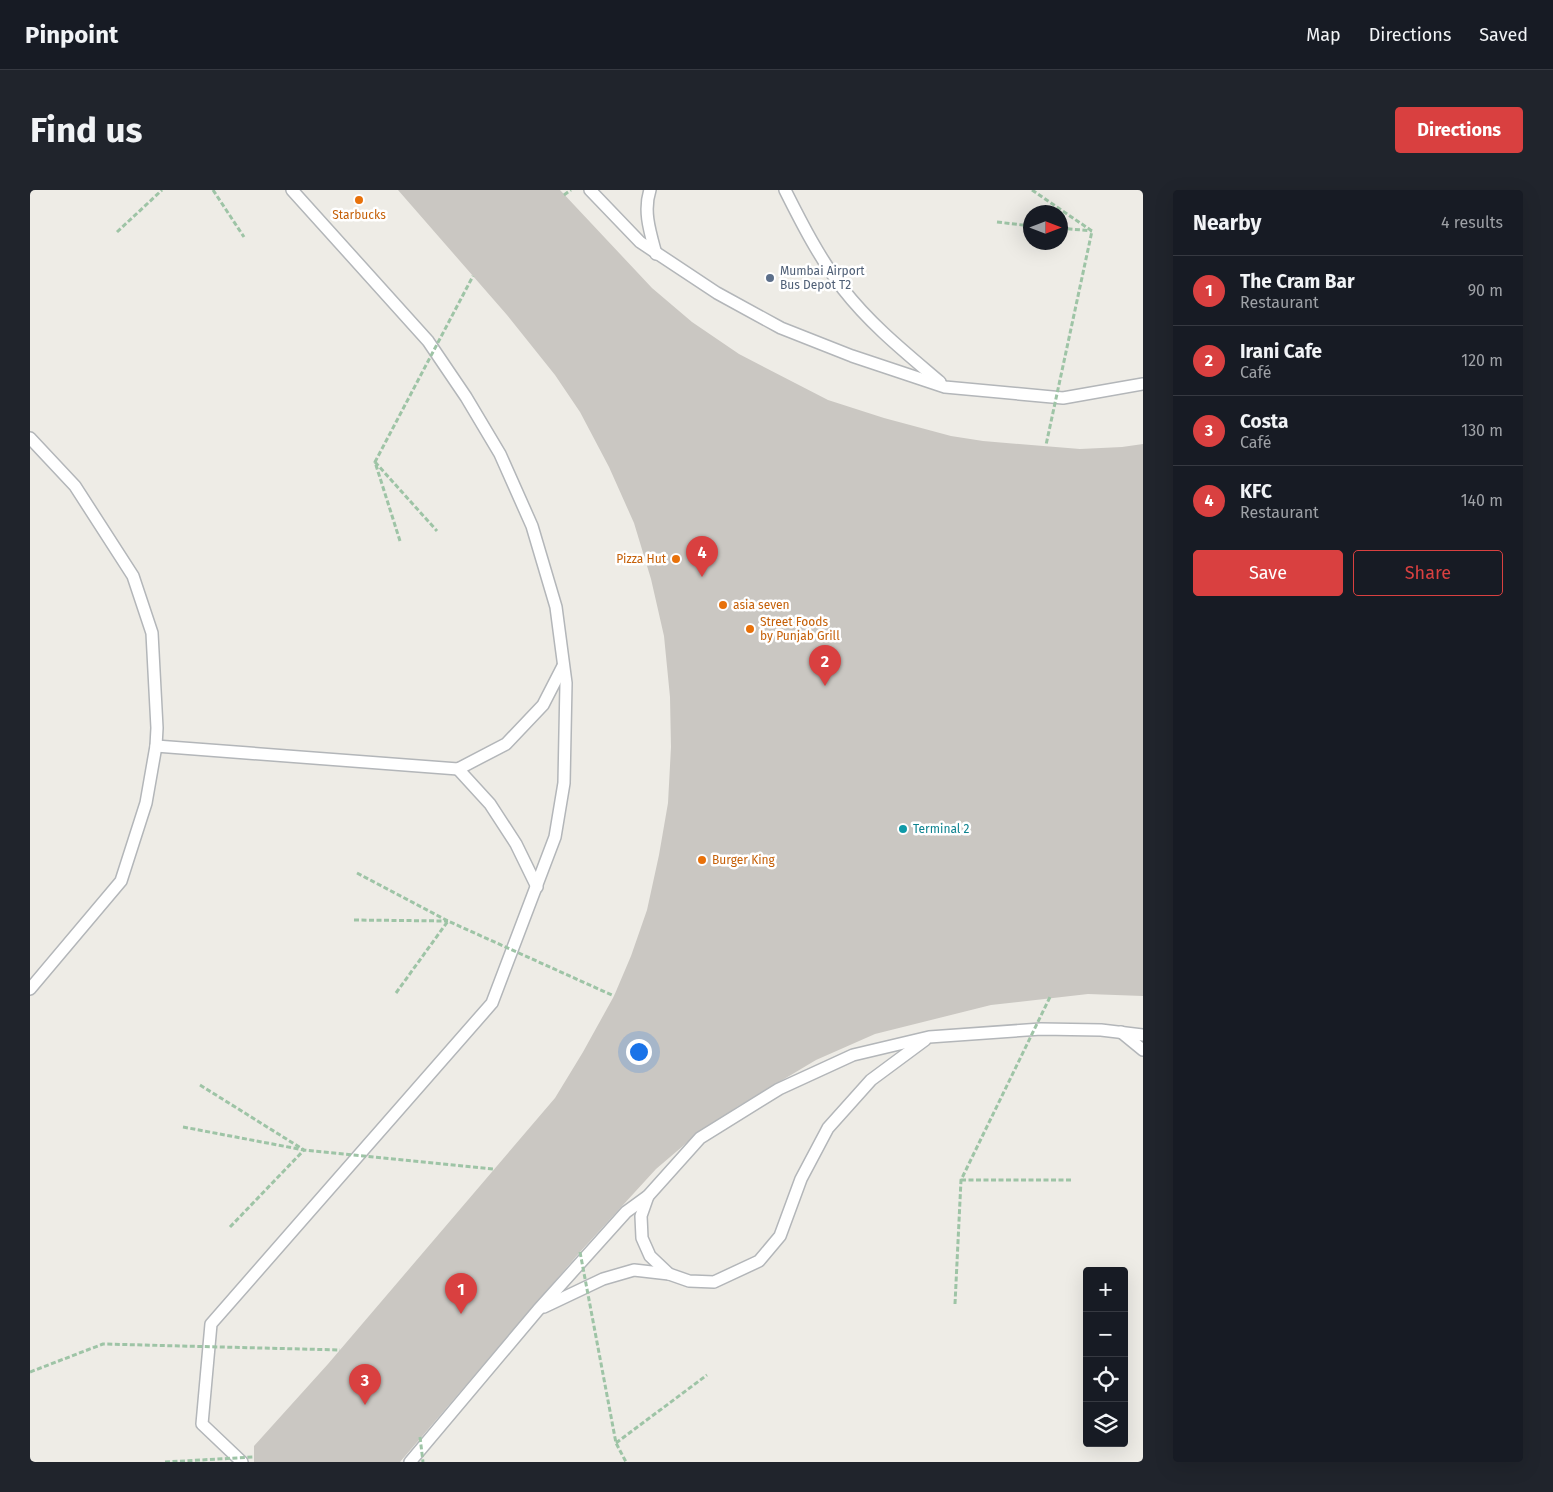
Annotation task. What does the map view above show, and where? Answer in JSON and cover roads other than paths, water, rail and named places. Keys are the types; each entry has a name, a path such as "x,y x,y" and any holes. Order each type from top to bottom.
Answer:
{"lane":[{"path":"242,1462 202,1424 211,1324 492,1003 555,837 564,783 566,683 556,607 532,526 500,454 466,397 428,341 292,190"},
{"path":"590,190 640,242 656,254 717,292 781,328 852,356 945,387 1063,398 1143,384"},
{"path":"650,190 646,201 648,223 656,254"},
{"path":"785,190 812,242 844,290 888,337 945,387"},
{"path":"30,438 74,486 133,576 152,633 156,703 156,746 146,803 121,880 30,989"},
{"path":"156,746 458,770 506,744 543,705 563,666"},
{"path":"458,770 490,804 516,844 537,888"},
{"path":"410,1462 538,1310 626,1212 648,1196 700,1138 779,1088 853,1055 929,1037 1041,1029 1121,1032 1143,1035"},
{"path":"1121,1032 1143,1050"},
{"path":"538,1310 603,1279 634,1270 669,1274 689,1281 714,1282 759,1261 780,1236 801,1178 828,1128 871,1080 929,1037"},
{"path":"648,1196 641,1216 642,1238 650,1256 669,1274"}],"place":[{"name":"Starbucks","path":"359,200"},
{"name":"Mumbai Airport Bus Depot T2","path":"770,278"},
{"name":"Pizza Hut","path":"676,559"},
{"name":"KFC","path":"702,577"},
{"name":"asia seven","path":"723,605"},
{"name":"Street Foods by Punjab Grill","path":"750,629"},
{"name":"Irani Cafe","path":"825,686"},
{"name":"Terminal 2","path":"903,829"},
{"name":"Burger King","path":"702,860"},
{"name":"The Cram Bar","path":"461,1314"},
{"name":"Costa","path":"365,1405"}]}
